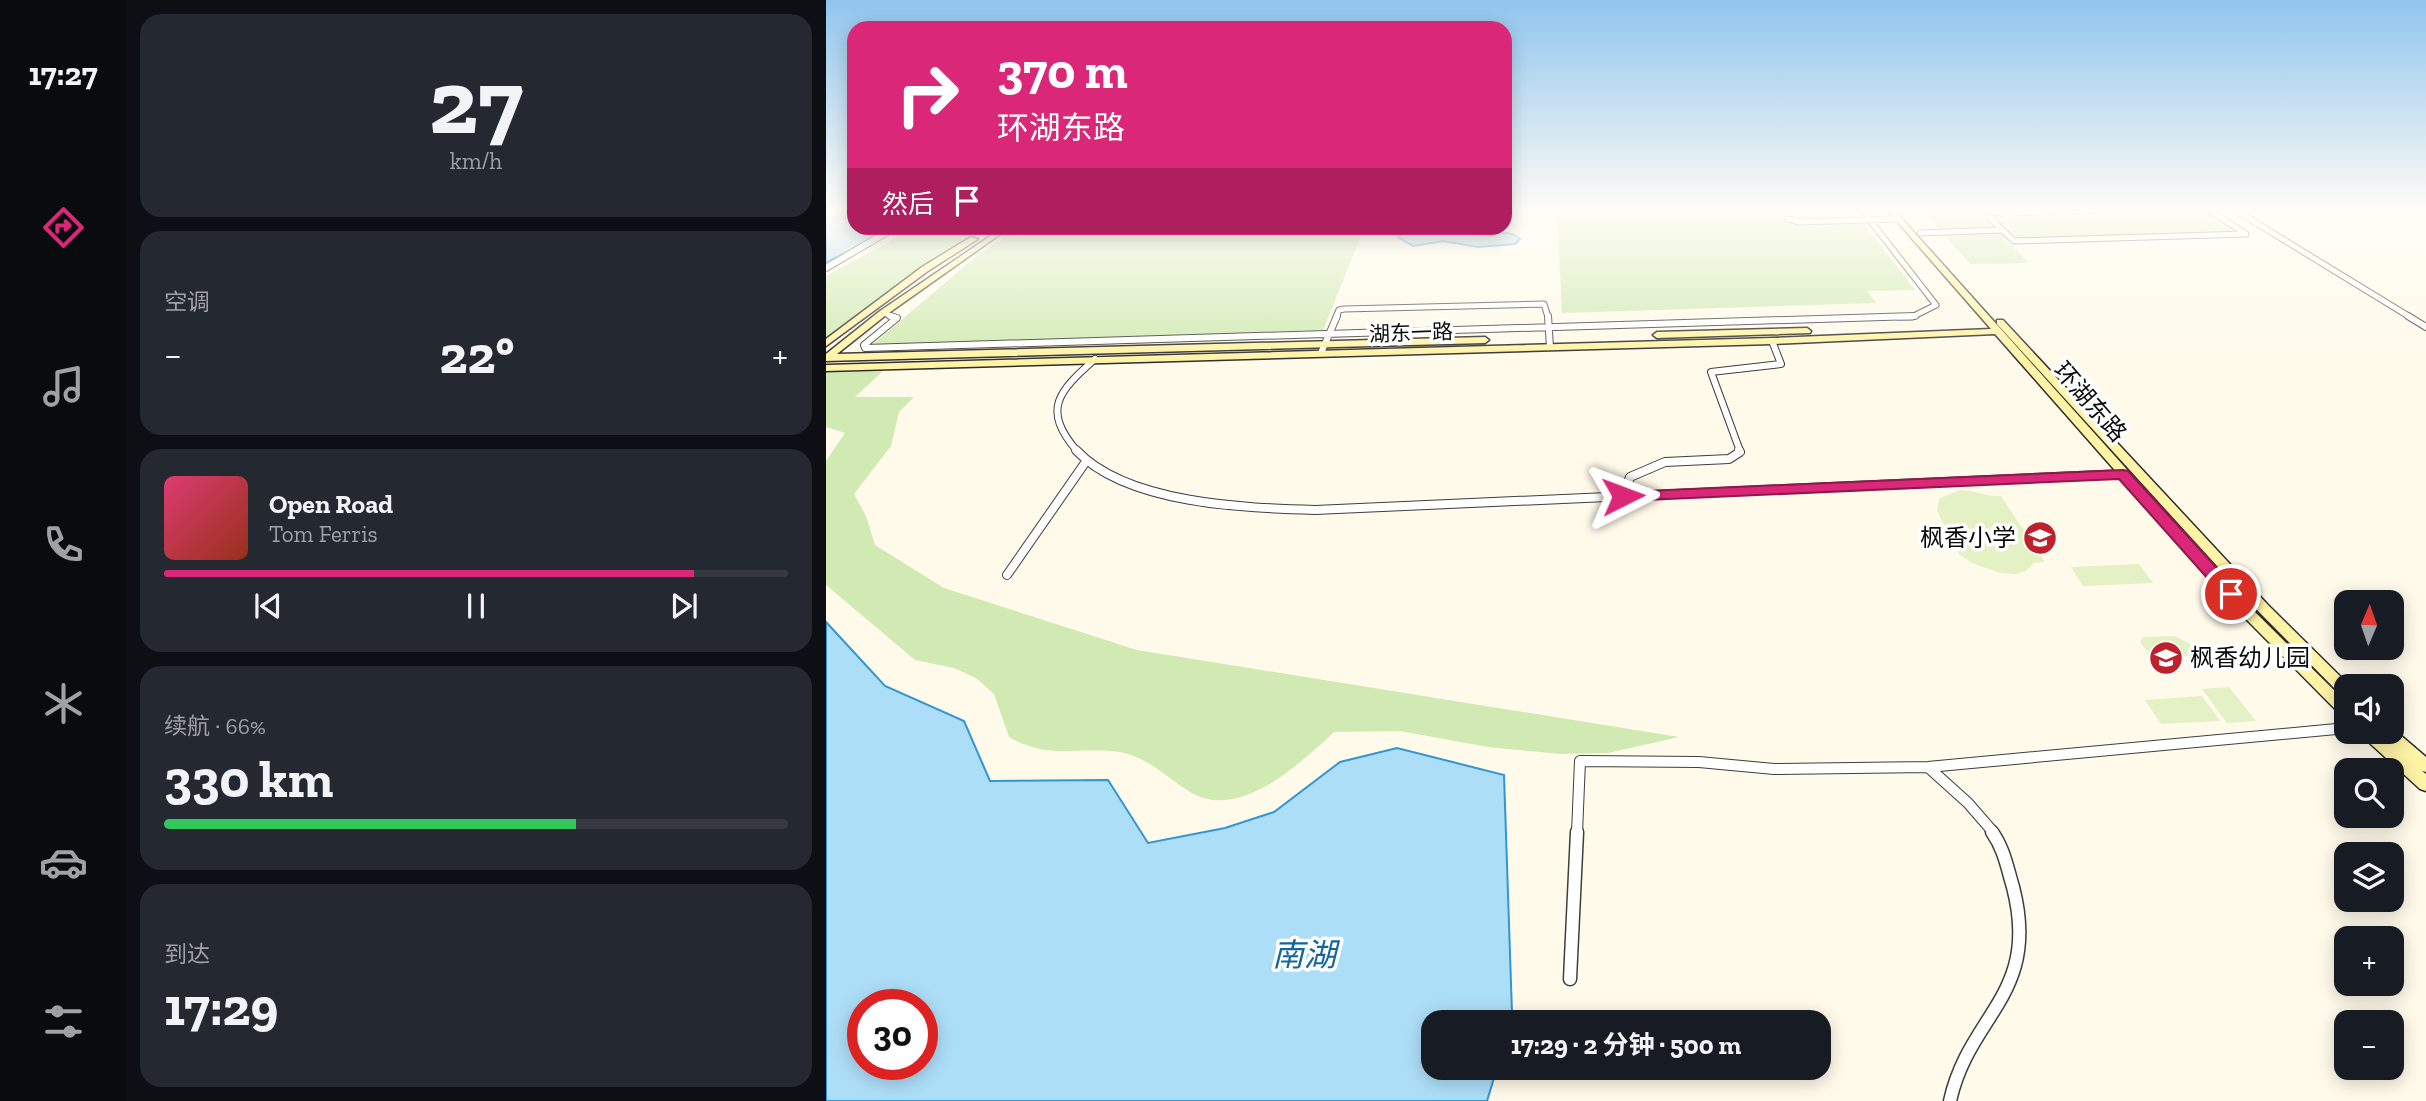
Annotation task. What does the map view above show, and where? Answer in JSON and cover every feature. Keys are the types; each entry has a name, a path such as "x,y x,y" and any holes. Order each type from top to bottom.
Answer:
{"main road":[{"path":"826,343 939,261"},
{"path":"826,358 883,313 958,261"},
{"name":"环湖东路","path":"1938,261 2249,614 2334,699"},
{"name":"环湖东路","path":"1946,261 2174,512 2334,678"},
{"name":"湖东一路","path":"826,358 1995,328"},
{"name":"湖东一路","path":"1549,338 1772,341 1995,328"},
{"name":"湖东一路","path":"826,368 1095,359 1325,344"},
{"path":"2381,744 2426,784"},
{"path":"2401,744 2426,766"}],"street":[{"path":"883,313 897,318 864,345 864,348 1325,344 1549,338 1912,317 1936,306 1902,261"},
{"path":"2319,261 2426,327"},
{"path":"1325,344 1339,310 1344,309 1544,304 1547,307 1549,338"},
{"path":"1623,496 1630,477 1665,462 1730,458 1740,452 1711,372 1781,364 1772,341"},
{"path":"1095,359 1069,383 1058,400 1056,413 1058,425 1087,460 1103,471 1136,484 1193,499 1250,508 1315,510 2123,474"},
{"path":"1007,575 1087,460"},
{"path":"1570,979 1580,761 1699,762 1774,769 1928,767 2334,729"},
{"path":"1928,767 1977,812 2000,846 2021,916 2021,948 2009,985 1973,1043 1952,1090 1951,1101"}],"green space":[{"path":"853,261 933,261 826,337 826,276"},
{"path":"970,261 1351,261 1322,333 873,344"},
{"path":"1559,261 1893,261 1915,290 1867,291 1876,303 1562,313"},
{"path":"1968,261 2029,263 1970,264"},
{"path":"883,371 855,397 914,397 899,412 891,446 854,494 866,516 875,545 944,588 1137,650 1679,737 1608,753 1560,754 1488,747 1400,731 1334,732 1288,772 1250,794 1230,800 1211,800 1192,793 1153,766 1128,754 1098,750 1055,751 1025,745 1009,737 994,694 976,678 954,668 915,660 826,585 826,461 845,433 826,427 826,372"},
{"path":"1959,490 2001,496 2045,562 2034,563 2026,571 2015,574 2000,573 1972,563 1960,555 1937,511 1939,499"},
{"path":"2139,564 2153,583 2083,586 2071,567"},
{"path":"2175,636 2192,645 2193,655 2163,657 2150,652 2140,642 2143,637"},
{"path":"2229,687 2256,721 2227,723 2202,689"},
{"path":"2202,696 2220,721 2161,724 2145,700"}],"water":[{"name":"南湖","path":"826,622 885,686 964,721 990,781 1108,780 1148,843 1225,828 1274,812 1340,762 1397,748 1504,775 1512,1010 1421,1010 1421,1080 1493,1080 1487,1101 826,1101"}],"place":[{"name":"枫香小学","path":"2040,538"},
{"name":"枫香幼儿园","path":"2166,658"}],"route":[{"path":"1623,496 2123,474 2231,594"}]}
